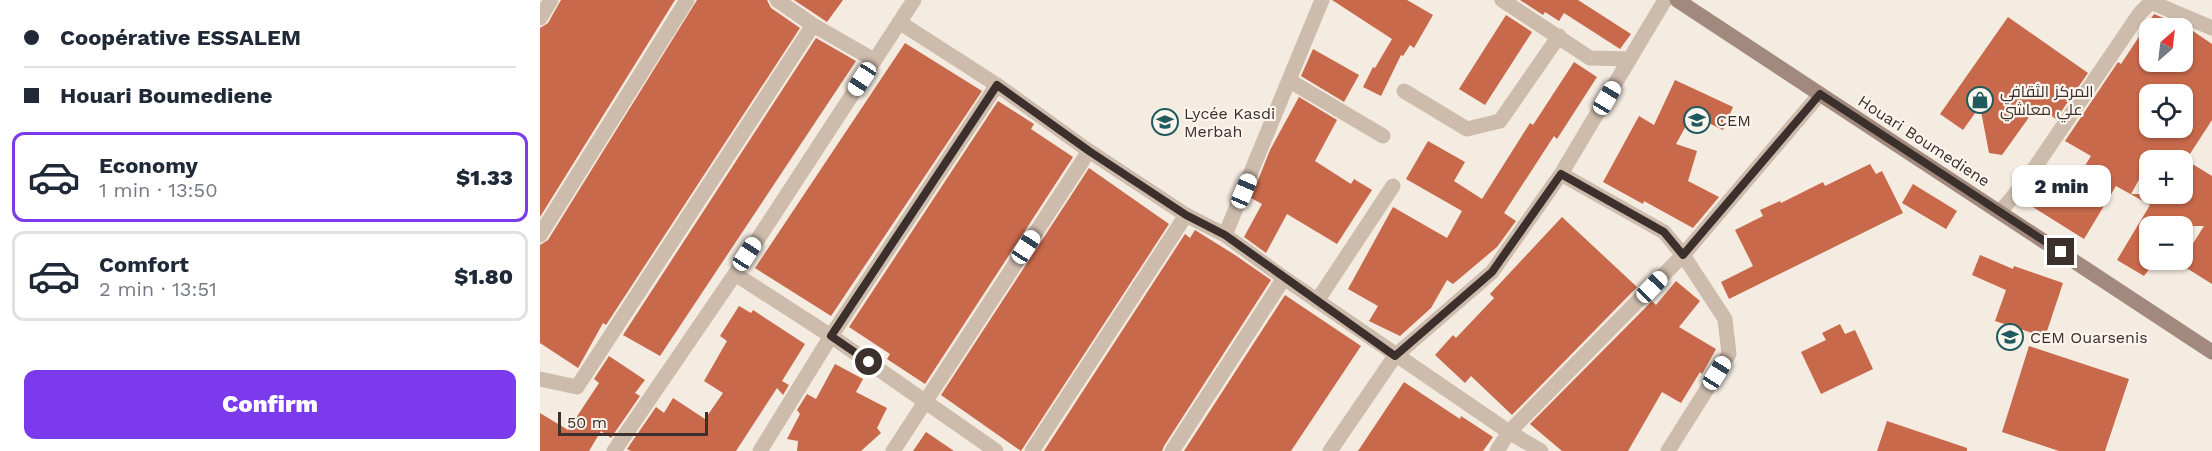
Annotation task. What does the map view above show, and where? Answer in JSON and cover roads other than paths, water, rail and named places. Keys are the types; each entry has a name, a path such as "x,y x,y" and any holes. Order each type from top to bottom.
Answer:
{"main road":[{"name":"Houari Boumediene","path":"1677,0 2212,352"}],"street":[{"path":"540,18 551,0"},
{"path":"540,235 687,0"},
{"path":"777,0 813,25 874,60"},
{"path":"614,451 735,274 914,0"},
{"path":"1225,235 1322,0"},
{"path":"1502,0 1590,58 1630,60"},
{"path":"1330,451 1395,356 1492,272 1561,174 1665,0"},
{"path":"2000,212 2025,182 2140,13 2151,2 2212,28"},
{"path":"899,22 997,85 1089,151 1186,215 1225,235 1395,356 1541,451"},
{"path":"540,379 576,387 813,25"},
{"path":"1404,91 1467,129 1500,121 1559,36"},
{"path":"1290,81 1383,136"},
{"path":"760,451 831,336 997,85"},
{"path":"1497,451 1509,432 1683,255 1820,94"},
{"path":"893,451 1089,151"},
{"path":"1561,174 1664,232 1683,255 1725,319 1730,354 1668,451"},
{"path":"1317,301 1393,186"},
{"path":"1032,451 1186,215"},
{"path":"735,274 831,336 996,451"},
{"path":"1172,451 1284,278"}],"place":[{"name":"المركز الثقافي علي معاشي","path":"1980,100"},
{"name":"CEM","path":"1697,120"},
{"name":"Lycée Kasdi Merbah","path":"1165,122"},
{"name":"CEM Ouarsenis","path":"2010,337"}]}
